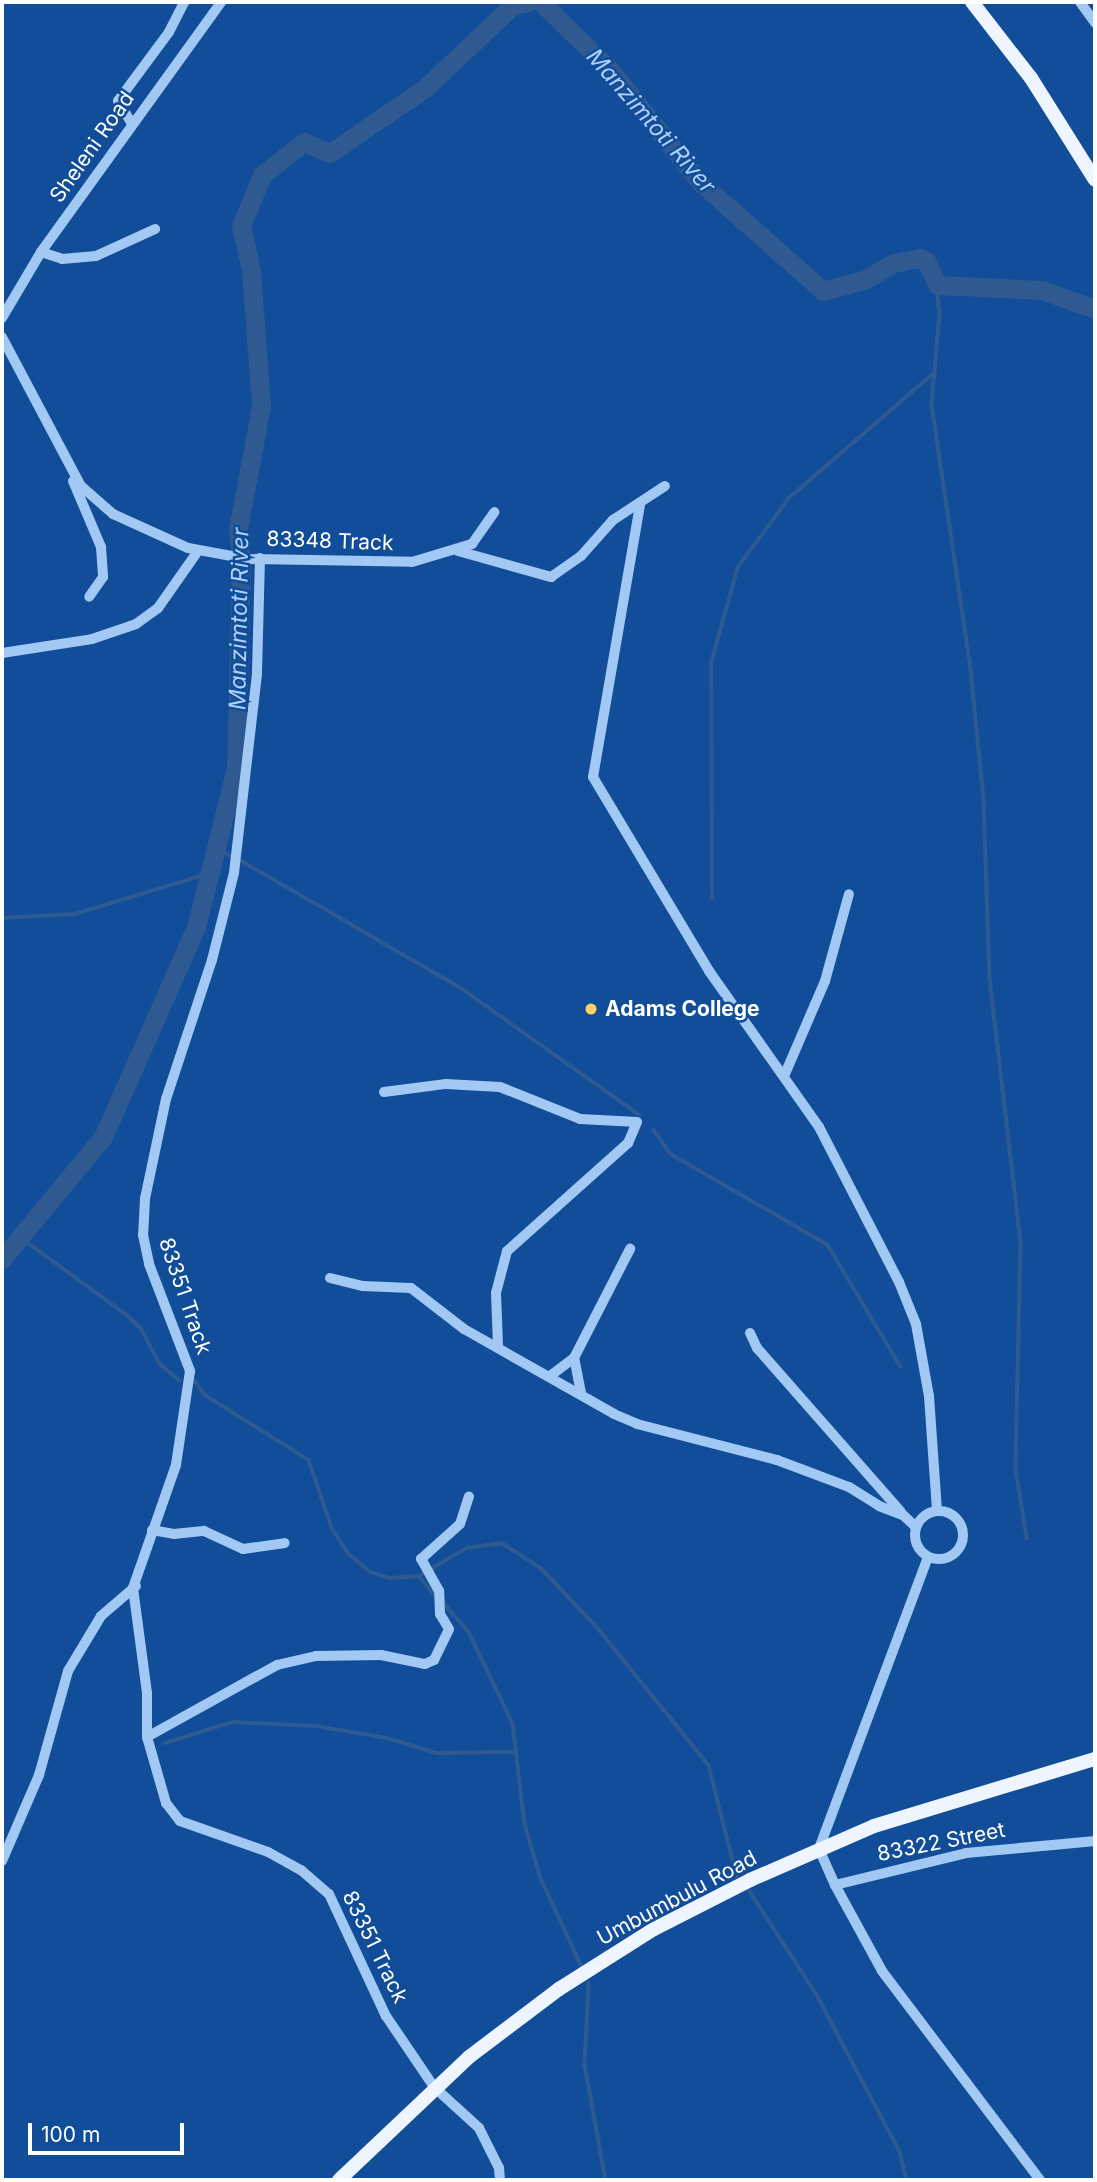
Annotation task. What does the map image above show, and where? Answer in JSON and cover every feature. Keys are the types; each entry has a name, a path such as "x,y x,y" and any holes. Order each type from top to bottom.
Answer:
{"main road":[{"path":"972,2 1031,78 1095,180"},
{"name":"Umbumbulu Road","path":"339,2180 434,2087 559,1989 654,1929 819,1849 904,1816 1095,1759"}],"street":[{"path":"132,124 118,100 169,32 184,2"},
{"name":"Sheleni Road","path":"2,318 41,252 220,2"},
{"path":"1080,2 1095,23"},
{"path":"41,252 62,259 91,257 155,229"},
{"name":"83348 Track","path":"2,337 70,471 113,514 198,551 247,559 412,562 458,551 482,535 494,512"},
{"path":"70,471 101,547 103,577 89,597"},
{"path":"458,551 551,577 581,556 613,520 640,505 665,486"},
{"path":"640,505 593,777 709,971 785,1074 838,1161 916,1324 935,1440 937,1511"},
{"path":"2,653 92,639 136,624 165,599 198,551"},
{"name":"83351 Track","path":"260,558 257,674 234,873 212,960 166,1099 145,1199 144,1235 149,1265 190,1370 176,1465 136,1570 147,1737 166,1803 180,1821 268,1852 301,1870 329,1894 386,2016 434,2087 479,2128 499,2168 500,2180"},
{"path":"785,1074 825,981 849,894"},
{"path":"384,1092 446,1084 500,1087 580,1119 637,1122 628,1143 507,1251 496,1293 498,1345"},
{"path":"550,1376 574,1358 630,1249"},
{"path":"330,1278 363,1286 411,1288 464,1329 498,1345 637,1424 777,1460 849,1487 879,1506 903,1515"},
{"path":"750,1333 757,1348 916,1527"},
{"path":"574,1358 581,1393"},
{"path":"147,1737 276,1665 316,1656 381,1655 425,1664 433,1660 449,1632 440,1614 439,1591 421,1559 460,1524 469,1496"},
{"path":"937,1511 956,1518 963,1530 962,1544 948,1558 928,1557 916,1541 916,1527 924,1516 937,1511"},
{"path":"152,1530 174,1534 204,1531 243,1549 285,1542"},
{"path":"928,1557 819,1849 835,1885 882,1970 1040,2180"},
{"path":"2,1861 40,1774 68,1671 102,1616 136,1586"},
{"name":"83322 Street","path":"835,1885 966,1853 1095,1841"}],"waterway":[{"name":"Manzimtoti River","path":"2,1259 103,1137 196,927 236,768 241,563 238,529 261,406 251,270 241,226 262,175 304,142 330,153 425,88 513,5 528,2"},
{"name":"Manzimtoti River","path":"541,2 610,70 701,183 823,291 864,280 894,263 920,258 926,261 937,285 1042,290 1095,309"},
{"path":"937,285 940,313 932,405 970,661 984,800 990,979 1021,1241 1016,1470 1027,1538"},
{"path":"712,899 711,663 738,567 789,498 935,372"},
{"path":"216,847 232,857"},
{"path":"240,860 461,988 640,1115"},
{"path":"2,918 75,914 210,873"},
{"path":"654,1130 671,1154 828,1245 901,1367"},
{"path":"20,1237 127,1315 141,1328 160,1364 180,1381"},
{"path":"192,1377 205,1395 309,1460 332,1528 348,1553 371,1572 390,1578 419,1576 437,1598"},
{"path":"419,1576 467,1548 502,1543 541,1568 597,1627 709,1766 737,1876"},
{"path":"443,1602 469,1632 513,1724 525,1824 540,1876 582,1967"},
{"path":"165,1743 233,1722 316,1726 387,1738 437,1753 516,1752"},
{"path":"749,1890 817,1995 900,2152 907,2180"},
{"path":"589,1983 585,2065 606,2180"}],"place":[{"name":"Adams College","path":"591,1009"}]}
